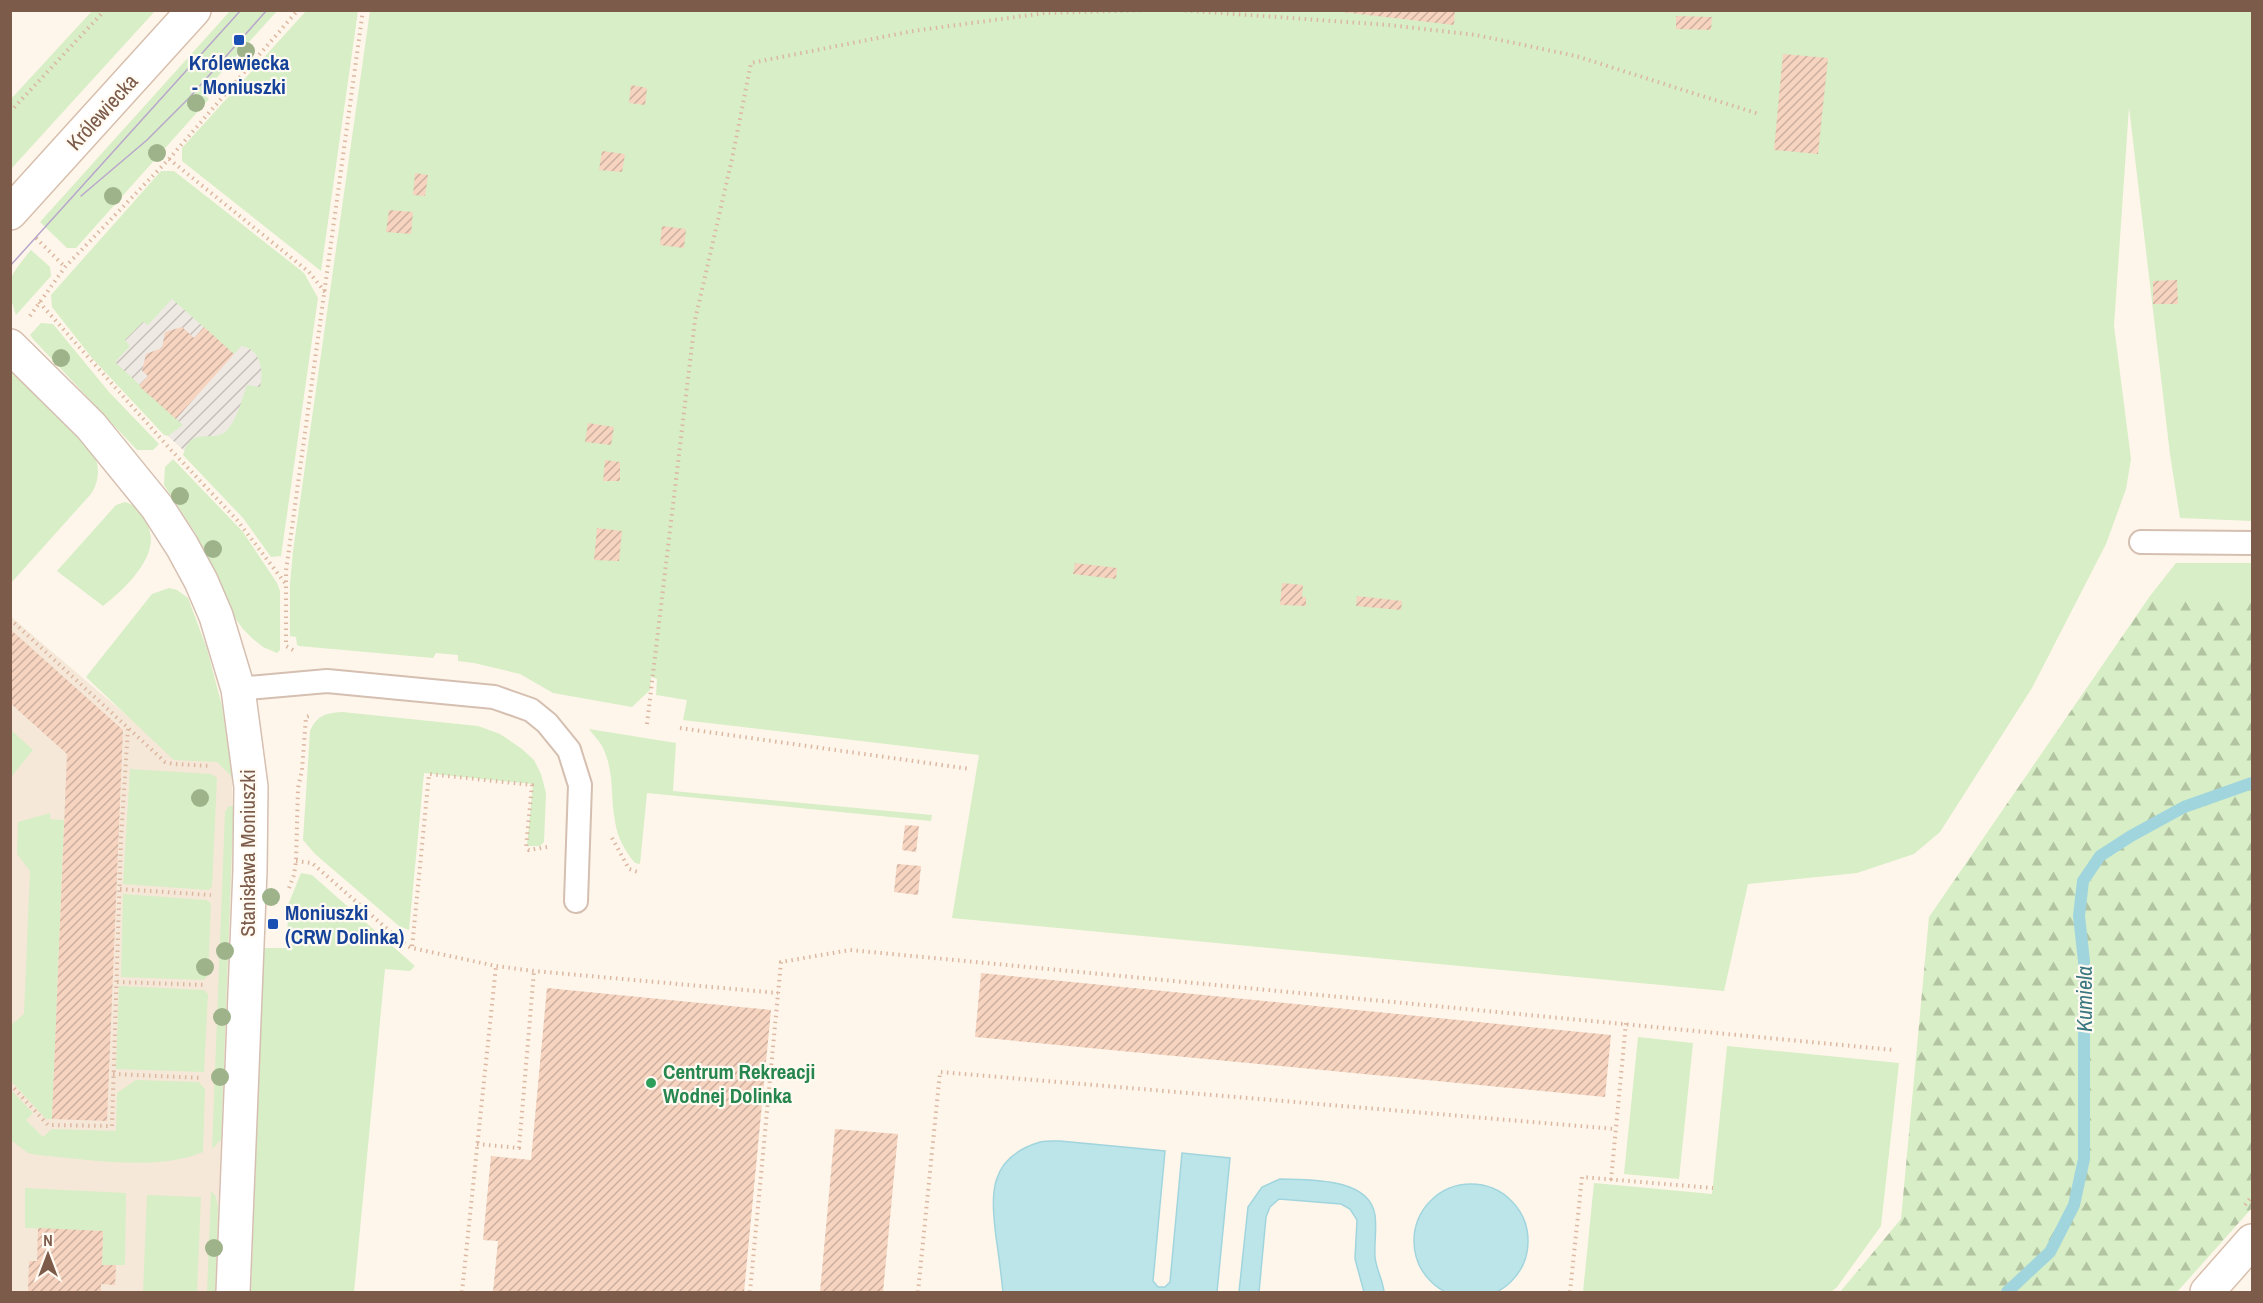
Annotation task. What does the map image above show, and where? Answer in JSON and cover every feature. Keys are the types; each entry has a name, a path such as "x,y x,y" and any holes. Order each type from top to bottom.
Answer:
{"street":[{"name":"Królewiecka","path":"10,213 194,10"},
{"name":"Stanisława Moniuszki","path":"19,333 157,507 182,546 216,616 238,689 251,787 234,1293"},
{"path":"2207,1293 2253,1240"}],"lane":[{"path":"2141,542 2253,543"},
{"path":"238,689 327,681 494,697 531,710 547,723 569,750 580,784 576,901"}],"path":[{"path":"10,112 105,10"},
{"path":"19,333 65,267 169,159 298,10"},
{"path":"286,646 285,583 363,10"},
{"path":"647,724 695,320 732,159 751,63 913,31 1045,13 1148,10"},
{"path":"1179,10 1389,25 1476,35 1576,56 1759,114"},
{"path":"169,159 309,272 325,292"},
{"path":"39,302 237,520 285,583"},
{"path":"10,619 165,762 212,766"},
{"path":"316,713 306,717 304,731 302,770 298,788 296,861 312,863 402,942 412,948 496,966 778,993"},
{"path":"10,1084 48,1125 112,1126 128,727"},
{"path":"680,728 970,769"},
{"path":"412,948 429,774 532,784 526,848 529,850 547,848 550,842"},
{"path":"120,889 218,896"},
{"path":"750,1293 781,962 850,950 1894,1050"},
{"path":"462,1293 496,966"},
{"path":"477,1144 519,1148 534,971"},
{"path":"117,982 214,986"},
{"path":"1611,1180 1626,1023"},
{"path":"918,1293 940,1072 1615,1129"},
{"path":"113,1074 210,1078"},
{"path":"1570,1293 1582,1177 1713,1188"}],"shaded area":[{"path":"177,263 277,362 208,473 168,436 100,363"},
{"path":"10,616 138,725 228,739 232,777 233,837 215,1292 11,1292"}],"green space":[{"path":"93,10 155,11 11,169 11,99"},
{"path":"230,11 277,11 203,93 209,99 76,248 67,248 40,222"},
{"path":"306,11 358,11 321,271 182,161 182,148"},
{"path":"370,11 2252,11 2252,521 2180,518 2170,454 2129,107 2114,326 2131,459 2126,489 2106,544 2032,688 1940,832 1914,854 1857,873 1748,884 1724,991 952,918 979,755 683,720 687,700 656,695 657,679 651,677 650,690 632,707 553,693 520,674 458,661 458,655 436,653 433,658 299,646 296,637 290,636 290,584 293,551"},
{"path":"161,171 174,171 304,273 318,298 281,556 271,557 243,518 183,455 191,440 196,437 219,435 225,432 235,417 247,385 260,387 262,375 260,362 253,351 241,346 234,354 172,299 148,325 143,322 125,340 130,346 115,362 183,425 168,436 164,435 92,358 52,307 51,295"},
{"path":"31,250 50,267 51,276 16,315 10,294 11,279"},
{"path":"41,323 53,324 109,392 159,444 153,450 137,450 33,339 30,335"},
{"path":"11,373 55,412 87,446 96,460 98,476 90,495 11,583"},
{"path":"173,459 243,532 277,583 280,591 280,650 277,653 263,647 253,639 235,618 196,534 164,485 165,467"},
{"path":"125,502 135,507 143,517 150,533 151,544 147,556 132,579 103,606 57,571 116,505"},
{"path":"2176,563 2252,563 2252,596 2150,596"},
{"path":"169,588 177,590 188,598 207,649 222,706 232,777 217,762 174,760 86,677 152,594"},
{"path":"2150,596 2252,596 2252,1208 2177,1292 1840,1292 1901,1219 1929,917"},
{"path":"342,712 478,726 500,734 534,760 541,774 546,793 544,842 540,846 527,846 533,784 424,773 409,930 399,926 315,854 303,840 310,731 316,721 323,716"},
{"path":"10,729 33,750 11,777 10,777"},
{"path":"589,729 676,743 673,791 932,815 931,821 647,793 640,864 635,863 622,844 616,827 607,758 602,745"},
{"path":"130,769 211,774 217,778 212,887 208,890 123,884"},
{"path":"229,806 233,806 233,819 221,1140 212,1149 225,812"},
{"path":"50,813 50,819 64,820 52,1119 46,1119 10,1080 11,1025 24,1014 30,871 17,854 18,822"},
{"path":"301,873 312,875 415,966 410,971 385,969 354,1292 251,1292 264,948 287,948 288,905"},
{"path":"123,894 207,900 211,904 208,975 204,980 121,977"},
{"path":"119,986 204,990 208,994 204,1072 116,1069"},
{"path":"1638,1037 1693,1043 1679,1179 1624,1174"},
{"path":"1727,1046 1899,1063 1881,1226 1831,1292 1583,1292 1594,1183 1712,1194"},
{"path":"136,1080 199,1082 205,1089 203,1152 184,1158 143,1163 99,1161 28,1153 11,1140 11,1090 33,1113 26,1120 43,1137 52,1129 116,1131 117,1093"},
{"path":"25,1188 126,1193 125,1265 102,1265 103,1231 25,1228"},
{"path":"211,1191 216,1197 218,1207 215,1292 207,1292"},
{"path":"147,1195 201,1197 197,1292 143,1292"}],"water":[{"path":"1042,1141 1165,1151 1153,1281 1158,1287 1165,1287 1170,1282 1182,1153 1230,1158 1217,1292 1003,1292 993,1207 996,1180 1009,1159 1021,1150"},
{"path":"1280,1179 1336,1183 1362,1193 1370,1203 1375,1215 1376,1261 1384,1292 1364,1292 1355,1259 1357,1220 1350,1209 1341,1204 1279,1199 1270,1207 1266,1217 1259,1292 1239,1292 1248,1207 1262,1187"},
{"path":"1471,1184 1493,1188 1511,1201 1524,1219 1528,1241 1524,1263 1511,1281 1493,1294 1471,1298 1449,1294 1431,1281 1418,1263 1414,1241 1418,1219 1431,1201 1449,1188"}],"building":[{"path":"1325,10 1455,10 1454,25"},
{"path":"1676,16 1712,17 1711,30 1676,29"},
{"path":"1783,54 1828,58 1818,154 1774,150"},
{"path":"631,85 647,88 645,105 629,103"},
{"path":"602,151 625,154 622,172 599,170"},
{"path":"415,173 428,175 425,196 413,195"},
{"path":"389,210 413,212 411,234 386,232"},
{"path":"662,226 686,229 684,248 660,245"},
{"path":"2177,280 2178,304 2153,304 2153,281"},
{"path":"182,327 194,338 204,327 234,354 176,419 139,386 148,376 142,371 146,354 162,348 165,332"},
{"path":"588,423 614,427 611,445 585,442"},
{"path":"605,460 620,462 620,481 603,481"},
{"path":"597,528 622,531 619,561 594,560"},
{"path":"1075,563 1117,568 1116,579 1073,574"},
{"path":"1282,583 1303,585 1302,597 1306,597 1306,606 1280,605"},
{"path":"1357,596 1402,601 1401,610 1356,606"},
{"path":"10,629 123,730 107,1121 52,1119 67,754 10,703"},
{"path":"905,825 919,826 916,852 902,850"},
{"path":"897,864 921,866 918,895 894,892"},
{"path":"981,973 1611,1035 1605,1097 975,1037"},
{"name":"Centrum Rekreacji Wodnej Dolinka","path":"547,988 771,1010 744,1292 493,1292 498,1241 483,1240 491,1156 531,1160"},
{"path":"835,1129 898,1134 883,1292 820,1292"},
{"path":"38,1228 103,1231 102,1265 116,1265 115,1285 101,1284 101,1292 28,1291 29,1261 37,1261"}],"waterway":[{"name":"Kumiela","path":"2007,1292 2050,1252 2074,1205 2084,1159 2084,961 2079,916 2083,881 2100,856 2131,836 2184,807 2252,783"}],"tram line":[{"path":"10,266 241,10"},
{"path":"81,196 147,140 189,98 267,10"}],"place":[{"name":"Królewiecka - Moniuszki","path":"239,40"},
{"name":"Moniuszki (CRW Dolinka)","path":"273,924"},
{"name":"Centrum Rekreacji Wodnej Dolinka","path":"651,1083"}]}
